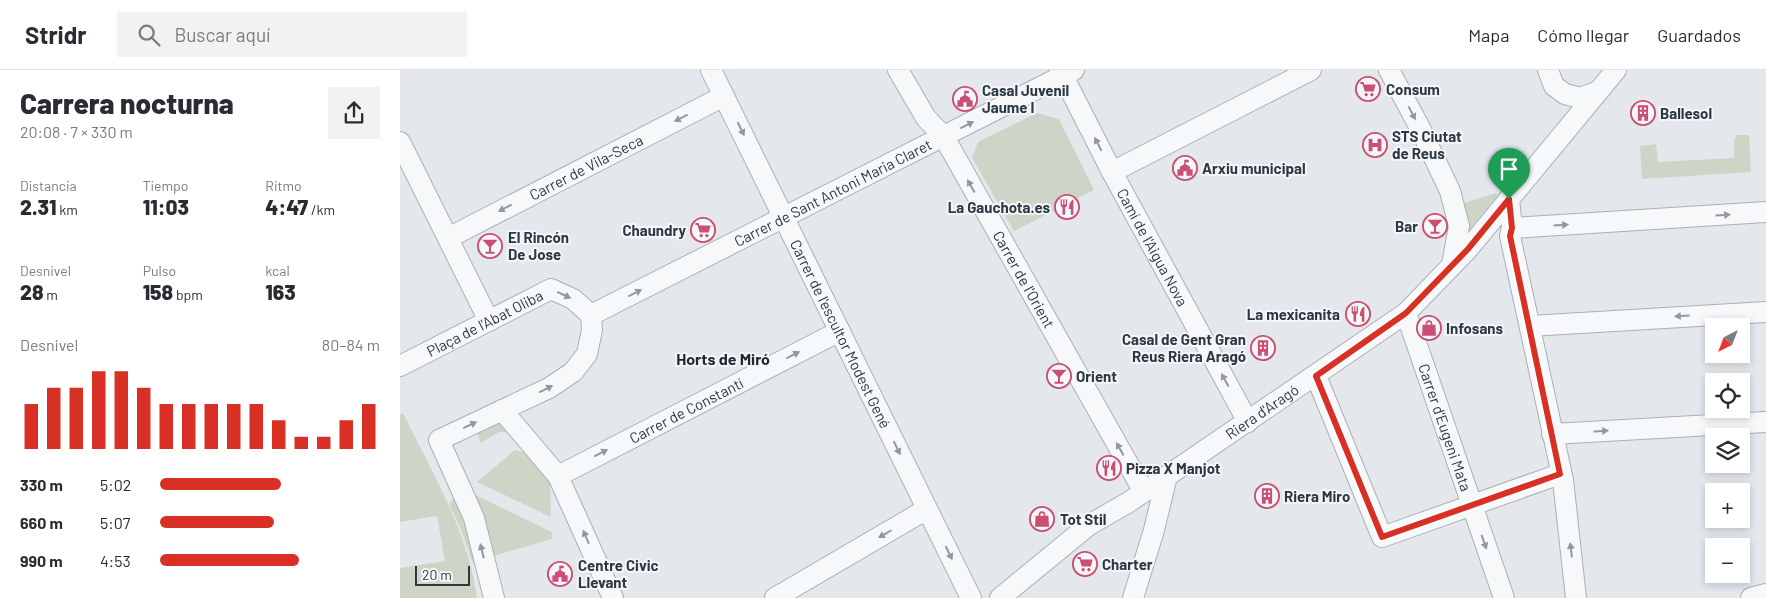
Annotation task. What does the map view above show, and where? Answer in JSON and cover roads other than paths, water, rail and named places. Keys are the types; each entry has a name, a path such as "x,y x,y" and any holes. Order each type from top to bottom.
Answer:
{"street":[{"name":"Carrer de l'escultor Modest Gené","path":"711,70 971,598"},
{"name":"Carrer de l'Orient","path":"898,70 926,118 944,137 1136,497"},
{"path":"1112,172 1311,70"},
{"path":"1389,70 1420,128 1450,191 1459,226 1452,266"},
{"path":"1548,70 1554,86 1566,94 1580,98 1599,91"},
{"name":"Riera d'Aragó","path":"1000,598 1089,525 1136,497 1406,313 1468,249 1616,70"},
{"name":"Carrer de Sant Antoni Maria Claret","path":"591,316 944,137 1066,72"},
{"name":"Camí de l'Aigua Nova","path":"1066,72 1112,172 1248,422"},
{"name":"Carrer de Vila-Seca","path":"448,238 724,96"},
{"path":"400,142 489,320"},
{"path":"1509,199 1512,228 1510,236 1562,480 1576,598"},
{"path":"1512,228 1766,212"},
{"name":"Riera d'Aragó","path":"1468,249 1502,235 1512,228"},
{"name":"Plaça de l'Abat Oliba","path":"400,366 551,289 573,299 591,316"},
{"path":"1530,326 1766,312"},
{"name":"Carrer d'Eugeni Mata","path":"1406,313 1504,598"},
{"path":"494,598 474,518 438,440 549,388 573,372 587,354 592,330 591,316"},
{"name":"Carrer de Constantí","path":"558,476 840,331"},
{"path":"1316,376 1382,537 1560,474"},
{"path":"502,410 558,476 613,598"},
{"path":"1552,434 1766,422"},
{"path":"1132,598 1154,530 1167,476"},
{"path":"1136,497 1143,508 1151,515 1154,530"},
{"path":"775,598 927,509"},
{"path":"1751,598 1766,594"}],"place":[{"name":"Consum","path":"1368,89"},
{"name":"Casal Juvenil Jaume I","path":"965,99"},
{"name":"Ballesol","path":"1643,113"},
{"name":"STS Ciutat de Reus","path":"1375,145"},
{"name":"Arxiu municipal","path":"1185,168"},
{"name":"La Gauchota.es","path":"1067,207"},
{"name":"Bar","path":"1435,226"},
{"name":"Chaundry","path":"703,230"},
{"name":"El Rincón De Jose","path":"490,246"},
{"name":"La mexicanita","path":"1358,314"},
{"name":"Infosans","path":"1429,328"},
{"name":"Casal de Gent Gran Reus Riera Aragó","path":"1263,348"},
{"name":"Orient","path":"1059,376"},
{"name":"Pizza X Manjot","path":"1109,468"},
{"name":"Riera Miro","path":"1267,496"},
{"name":"Tot Stil","path":"1042,519"},
{"name":"Charter","path":"1085,564"},
{"name":"Centre Civic Llevant","path":"560,574"}],"district":[{"name":"Horts de Miró","path":"723,358"}]}
